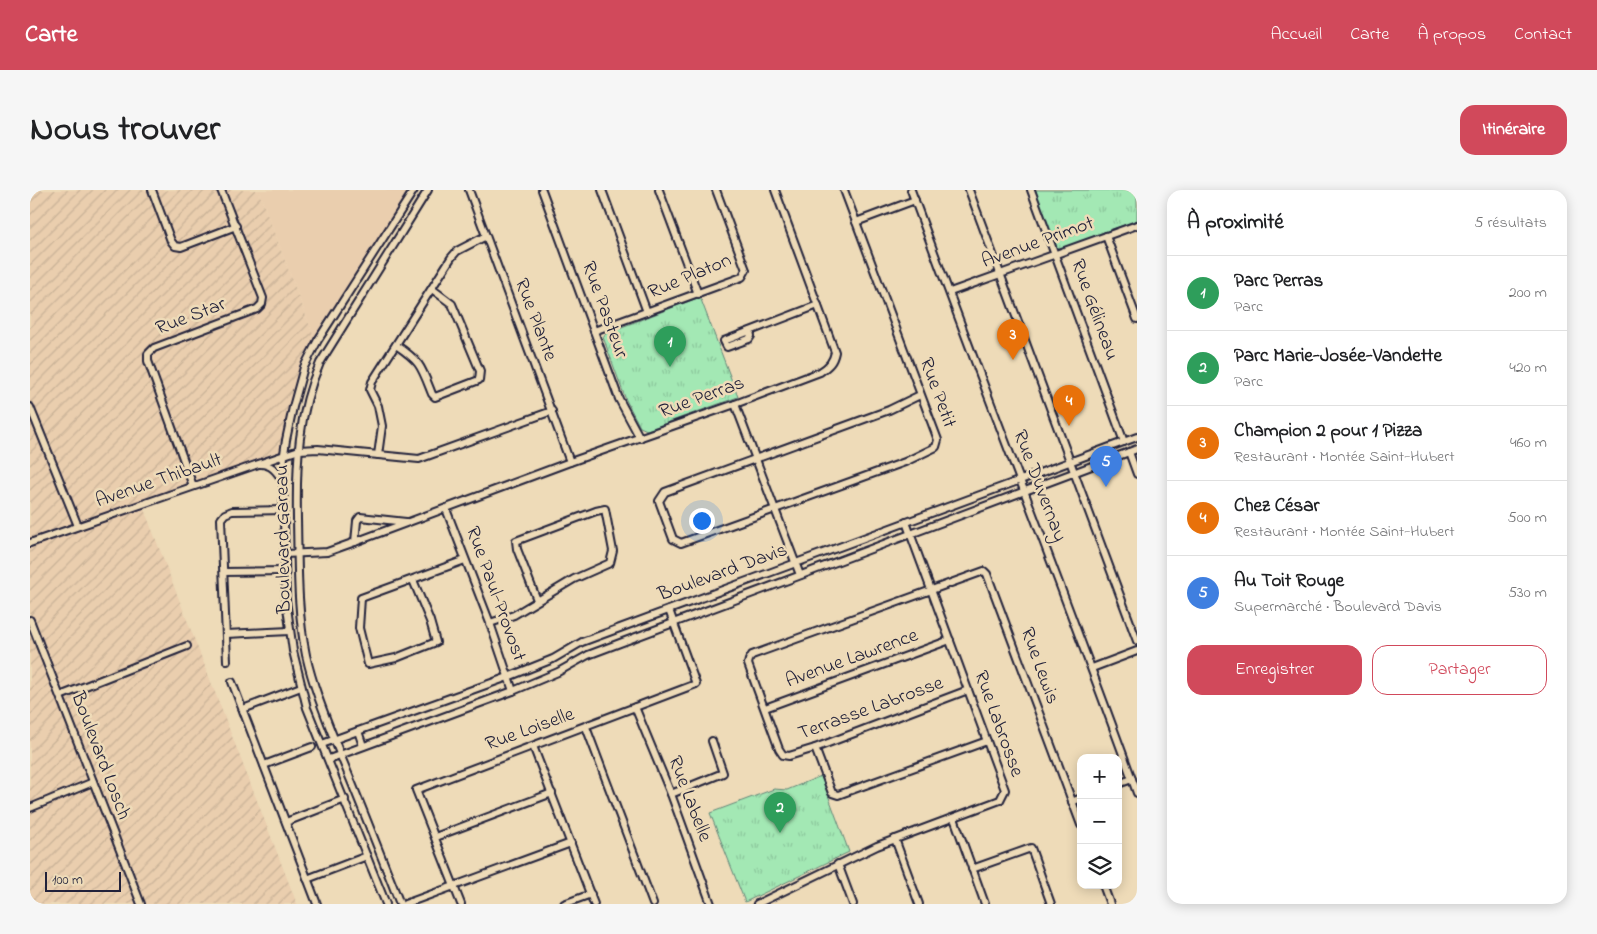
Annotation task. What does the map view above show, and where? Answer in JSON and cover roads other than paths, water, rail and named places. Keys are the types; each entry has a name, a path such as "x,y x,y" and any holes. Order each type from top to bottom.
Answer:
{"street":[{"path":"152,190 170,241 175,246 181,247 236,226"},
{"name":"Rue Star","path":"193,486 148,361 148,354 154,348 257,309 262,304 262,298 222,190"},
{"name":"Boulevard Gareau","path":"386,904 307,708 301,687 293,651 286,600 284,454 293,407 308,360 318,340 414,190"},
{"name":"Boulevard Gareau","path":"400,904 335,739 313,680 306,654 301,616 297,554 296,480 302,415 311,382 320,363 428,190"},
{"name":"Rue Plante","path":"469,190 570,462"},
{"name":"Rue Pasteur","path":"542,190 620,399 640,438"},
{"path":"602,190 647,312"},
{"path":"659,190 698,294"},
{"name":"Rue Platon","path":"594,331 742,277 746,270 716,190"},
{"name":"Rue Perras","path":"285,554 326,552 570,462 735,404 820,372 828,367 833,360 835,352 775,190"},
{"name":"Rue Petit","path":"776,510 905,462 936,447 938,440 844,190"},
{"name":"Rue Duvernay","path":"911,190 1019,480 1092,668 1137,793"},
{"path":"969,190 1137,641"},
{"name":"Rue Gélineau","path":"1031,190 1124,442"},
{"path":"856,222 915,200"},
{"name":"Avenue Primot","path":"950,292 1137,225"},
{"path":"378,455 382,426 378,406 370,390 372,382 458,251 486,236"},
{"path":"1106,236 1137,319"},
{"path":"396,345 415,358 423,370 432,394 435,397 479,380 480,371 452,304 432,289"},
{"path":"750,332 818,305"},
{"path":"776,510 681,543 673,539 658,501 664,492 889,410 920,395"},
{"path":"735,404 800,575"},
{"path":"30,407 78,526"},
{"name":"Avenue Thibault","path":"30,543 298,450 318,449 419,459 552,411"},
{"name":"Boulevard Davis","path":"322,744 508,677 553,659 582,642 1137,437"},
{"path":"1112,446 1116,457"},
{"name":"Boulevard Davis","path":"329,759 513,692 558,672 588,655 674,622 1137,449"},
{"path":"1129,452 1137,474"},
{"path":"252,466 268,465 276,470 284,481"},
{"name":"Rue Paul-Provost","path":"446,509 490,623 513,692"},
{"path":"490,623 514,614 574,579 610,562 613,552 604,509 516,541 517,549 536,600"},
{"path":"227,661 222,519 225,514 232,511 284,510"},
{"name":"Rue Perras","path":"355,542 357,520 360,517 408,522"},
{"name":"Rue Labrosse","path":"757,904 771,901 838,864 895,839 1000,800 1005,790 906,522"},
{"path":"413,580 430,621 436,642 396,658 368,664 359,628 361,598 466,560"},
{"path":"224,572 285,571"},
{"name":"Rue Lewis","path":"932,590 980,571 984,571 987,574 1077,815"},
{"name":"Terrasse Labrosse","path":"932,590 752,655 748,664 779,749 789,756 968,690"},
{"name":"Rue Loiselle","path":"461,904 416,790 696,684 669,610"},
{"name":"Boulevard Losch","path":"30,620 141,904"},
{"path":"226,634 290,632"},
{"name":"Avenue Lawrence","path":"765,708 950,640"},
{"path":"60,696 187,646"},
{"path":"1092,668 1137,651"},
{"path":"232,682 317,904"},
{"path":"243,709 301,687"},
{"name":"Rue Labelle","path":"635,707 671,794 712,904"},
{"path":"586,727 653,904"},
{"path":"358,731 363,746"},
{"path":"671,794 723,773 712,741"},
{"path":"815,748 832,793 838,794 987,741"},
{"path":"533,746 594,904"},
{"path":"264,765 312,747"},
{"path":"1122,783 1132,779"},
{"path":"30,808 93,782"},
{"path":"435,837 552,794"},
{"path":"286,822 345,799"},
{"path":"1072,802 1079,799"},
{"path":"954,818 985,904"},
{"path":"895,839 919,904"},
{"path":"405,904 571,843"},
{"path":"972,869 1031,848 1052,904"},
{"path":"307,879 367,856"},
{"path":"838,864 853,904"},
{"path":"1104,889 1110,904"},
{"path":"564,904 591,894"}],"place":[{"name":"Champion 2 pour 1 Pizza","path":"1013,360"},
{"name":"Parc Perras","path":"670,367"},
{"name":"Chez César","path":"1069,426"},
{"name":"Au Toit Rouge","path":"1106,487"},
{"name":"Parc Marie-Josée-Vandette","path":"780,833"}]}
